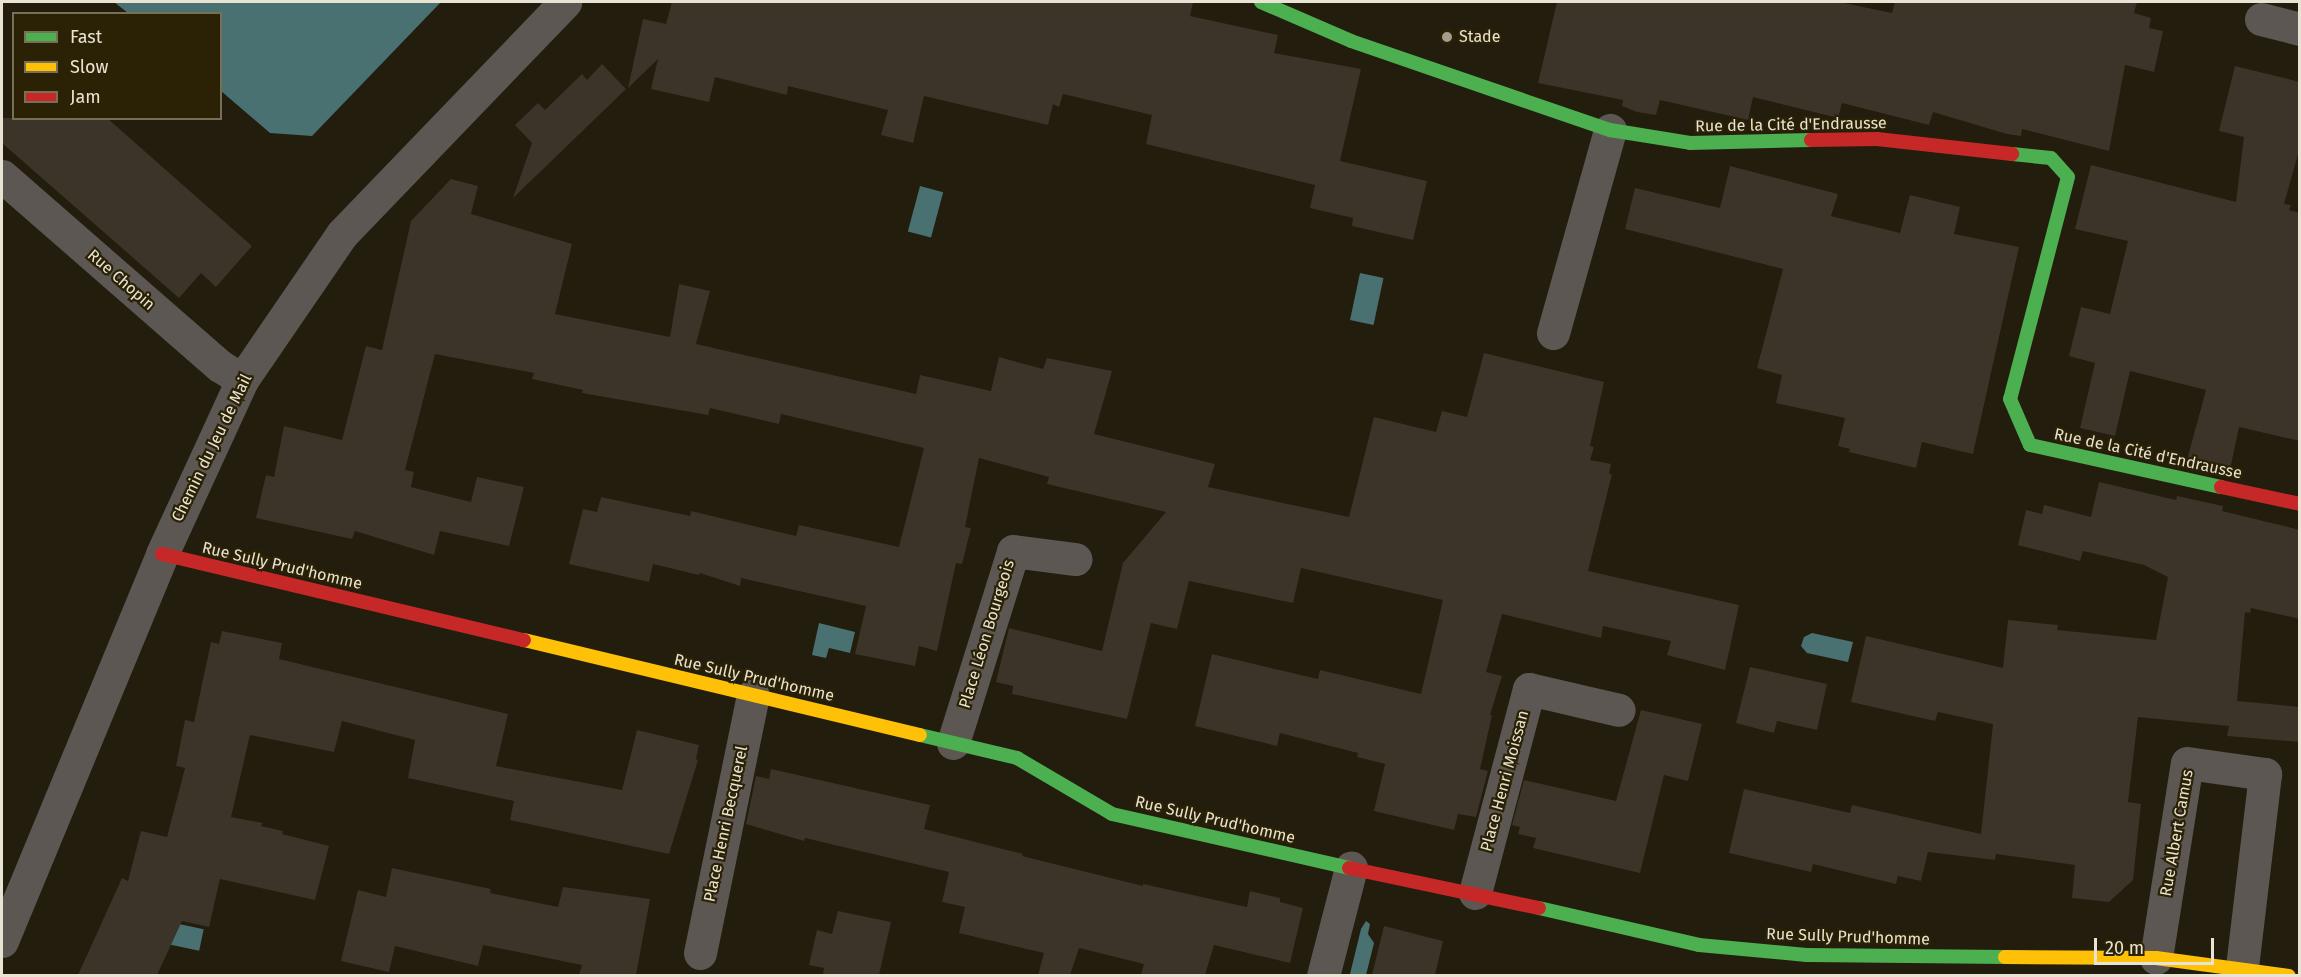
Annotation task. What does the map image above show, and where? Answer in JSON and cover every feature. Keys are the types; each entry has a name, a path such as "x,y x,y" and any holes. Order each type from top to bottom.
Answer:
{"street":[{"name":"Chemin du Jeu de Mail","path":"2,941 162,554 242,380 342,234 565,2"},
{"name":"Rue de la Cité d'Endrausse","path":"1261,2 1351,41 1610,130 1690,143 1877,139 2051,158 2068,177 2010,399 2031,445 2300,504"},
{"path":"2261,19 2300,29"},
{"path":"1553,333 1610,130"},
{"name":"Rue Chopin","path":"2,176 220,366 242,380"},
{"name":"Place Léon Bourgeois","path":"953,743 1013,551 1075,559"},
{"name":"Rue Sully Prud'homme","path":"162,554 1017,758 1112,814 1351,868 1476,893 1699,945 1807,965 2156,958 2289,975"},
{"name":"Place Henri Moissan","path":"1476,893 1529,689 1619,710"},
{"name":"Place Henri Becquerel","path":"699,953 753,695"},
{"name":"Rue Albert Camus","path":"2156,958 2187,763 2265,774 2242,968"},
{"path":"1323,975 1351,868"}],"water":[{"path":"114,2 441,2 312,136 270,133 222,92 222,12 127,12"},
{"path":"920,186 943,192 931,238 908,231"},
{"path":"1360,273 1383,278 1373,325 1350,320"},
{"path":"819,623 855,632 850,653 829,648 826,658 812,655"},
{"path":"1812,633 1853,642 1848,662 1807,653 1801,646 1804,637"},
{"path":"146,917 204,929 199,951 141,939"},
{"path":"1366,921 1370,924 1368,934 1374,943 1366,975 1350,974 1361,929"}],"building":[{"path":"672,2 1193,2 1190,16 1278,35 1274,53 1361,69 1340,161 1427,181 1413,240 1352,226 1353,218 1310,208 1315,185 1146,144 1152,115 1063,94 1059,107 1053,104 1048,125 924,96 913,143 881,135 888,110 788,86 787,95 715,77 709,102 651,89 658,59 628,88 643,19 666,24"},
{"path":"1557,2 1839,2 1892,13 1895,2 2137,2 2134,13 2151,18 2149,28 2163,31 2154,72 2125,65 2109,151 2022,129 2021,136 2007,134 1933,112 1929,125 1842,103 1838,118 1753,97 1748,120 1660,100 1656,115 1637,112 1622,106 1623,100 1538,83"},
{"path":"602,64 626,89 513,198 532,143 515,125 538,103 545,110 582,74 587,80"},
{"path":"2235,66 2300,82 2300,147 2284,204 2291,205 2289,210 2300,213 2300,441 2239,427 2230,470 2187,460 2206,390 2130,371 2115,436 2080,428 2095,363 2069,356 2081,307 2110,314 2128,241 2075,229 2091,165 2236,202 2244,137 2219,131"},
{"path":"2,118 12,118 12,120 109,120 252,246 216,287 201,273 179,298 2,143"},
{"path":"1730,166 1838,194 1831,216 1900,233 1910,195 1960,207 1954,234 2019,247 1973,454 1922,442 1916,468 1849,452 1850,449 1838,446 1845,418 1776,403 1782,375 1757,368 1783,269 1625,229 1635,188 1720,208"},
{"path":"451,179 478,186 471,214 572,244 555,314 670,337 679,284 710,291 696,344 916,394 920,375 991,391 999,357 1043,369 1047,358 1112,371 1094,434 1215,464 1208,487 1349,517 1374,417 1436,432 1442,411 1467,417 1484,353 1604,382 1590,446 1594,447 1590,460 1611,464 1609,474 1612,474 1588,571 1739,605 1725,670 1667,655 1671,641 1603,626 1601,638 1502,614 1486,672 1502,676 1490,715 1492,715 1480,769 1488,771 1476,817 1458,814 1454,830 1374,811 1385,764 1357,757 1358,753 1280,733 1277,746 1195,726 1212,654 1318,679 1320,670 1421,694 1443,600 1301,568 1293,603 1189,581 1177,629 1151,623 1127,719 1012,694 1013,686 996,682 1009,628 1102,651 1123,563 1166,512 1047,484 1049,477 979,458 965,527 971,528 962,564 956,563 937,651 919,646 915,666 855,654 866,606 741,578 740,586 700,573 699,575 653,564 649,582 569,564 583,509 597,512 601,497 690,516 691,511 796,536 799,525 899,547 924,448 781,414 779,424 710,408 708,415 582,393 583,390 532,379 534,373 435,354 405,470 414,472 411,487 471,502 477,477 524,487 509,546 440,531 434,555 355,531 352,539 256,518 266,475 274,477 284,426 342,440 366,346 382,350 411,221"},
{"path":"2099,482 2176,500 2177,496 2223,506 2222,511 2300,530 2300,619 2251,608 2250,613 2245,612 2237,701 2300,707 2300,742 2227,736 2229,726 2138,717 2128,802 2141,804 2133,880 2109,902 2072,898 2075,865 1996,854 1995,860 1928,852 1921,881 1898,876 1896,884 1813,864 1811,872 1729,853 1744,789 1850,813 1852,805 1981,834 1993,724 1938,712 1935,721 1851,702 1866,636 2003,668 2008,620 2058,625 2057,630 2156,640 2168,577 2144,565 2083,551 2080,561 2018,545 2026,510 2042,514 2044,505 2091,517"},
{"path":"222,631 282,643 279,659 508,714 496,766 622,790 637,730 699,745 696,759 698,760 669,854 510,820 514,801 408,778 415,740 342,721 334,752 250,735 231,817 263,823 261,826 283,831 282,834 329,846 315,900 220,879 209,927 182,921 157,975 78,975 122,878 128,881 141,831 167,837 185,768 176,766 185,720 194,722 211,642 219,644"},
{"path":"1750,667 1827,684 1817,730 1777,721 1774,733 1736,723"},
{"path":"1641,710 1702,724 1688,781 1664,775 1640,873 1533,848 1536,838 1518,834 1520,827 1512,825 1524,780 1616,801"},
{"path":"771,769 930,805 924,829 1023,854 1022,856 1143,886 1143,884 1247,907 1250,891 1280,898 1280,902 1303,908 1290,963 1214,945 1205,975 1141,975 1144,964 1079,948 1070,975 1038,975 1044,953 959,933 965,907 942,902 949,872 805,838 804,841 746,824 756,776 769,779"},
{"path":"392,868 491,889 490,893 558,907 563,887 650,899 636,975 579,975 582,965 483,945 478,966 395,946 389,972 341,961 358,890 386,897"},
{"path":"838,911 891,922 879,975 823,975 824,968 809,965 817,930 832,934"},
{"path":"1384,926 1443,941 1435,975 1372,975"}],"traffic: fast":[{"path":"1261,2 1351,41 1610,130 1690,143 1811,140"},
{"path":"2012,154 2051,158 2068,177 2010,399 2030,445 2221,487"},
{"path":"920,735 1017,758 1112,814 1349,868"},
{"path":"1539,908 1699,945 1807,955 2005,957"}],"traffic: slow":[{"path":"524,640 920,735"},
{"path":"2005,957 2156,958 2289,976"}],"traffic: jam":[{"path":"1811,140 1877,139 2012,154"},
{"path":"2221,487 2300,504"},
{"path":"162,554 524,640"},
{"path":"1349,868 1539,908"}],"place":[{"name":"Stade","path":"1447,37"}]}
